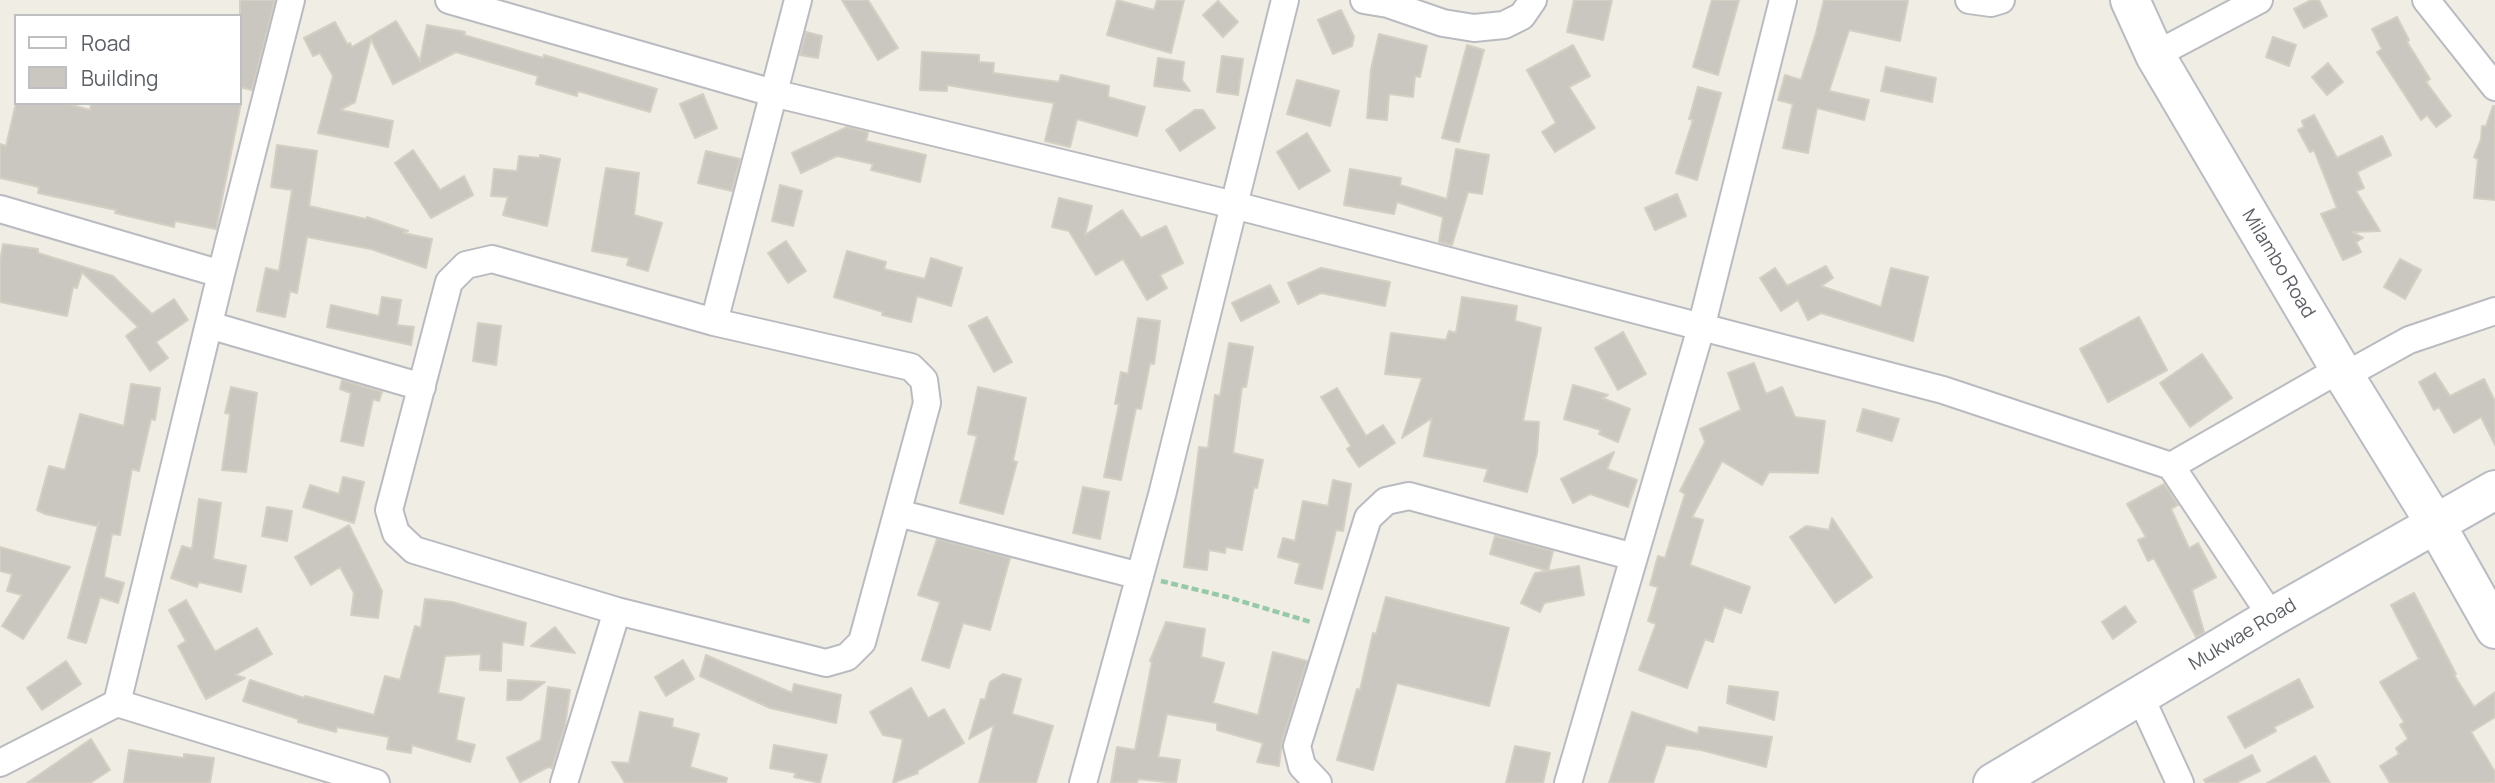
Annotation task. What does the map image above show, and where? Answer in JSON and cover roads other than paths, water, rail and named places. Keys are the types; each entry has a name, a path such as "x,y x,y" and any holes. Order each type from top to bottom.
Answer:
{"street":[{"path":"117,703 221,274 291,0"},
{"path":"449,0 773,93 1234,205 1943,390 2171,466 2272,617"},
{"path":"713,322 799,0"},
{"path":"1083,783 1162,495 1285,0"},
{"path":"1364,0 1443,23 1474,28 1504,25 1522,16 1532,0"},
{"path":"1568,783 1701,328 1783,0"},
{"path":"1969,0 1991,3 2001,0"},
{"name":"Milambo Road","path":"2130,0 2155,55 2342,372 2435,523 2495,629"},
{"path":"2155,55 2259,0"},
{"path":"2426,0 2495,87"},
{"path":"0,209 221,274"},
{"path":"492,258 713,322 911,367 925,380 927,403 862,642 847,657 826,663 617,611 414,550 396,533 389,510 449,282 466,265 492,258"},
{"path":"2171,466 2342,372 2409,340 2495,311"},
{"path":"209,325 422,387"},
{"name":"Mukwae Road","path":"1993,783 2272,617 2495,490"},
{"path":"1318,783 1302,766 1297,746 1368,518 1386,500 1409,496 1634,557"},
{"path":"898,513 1140,576"},
{"path":"564,783 617,611"},
{"path":"2140,696 2180,783"},
{"path":"0,763 117,703 376,783"}]}
